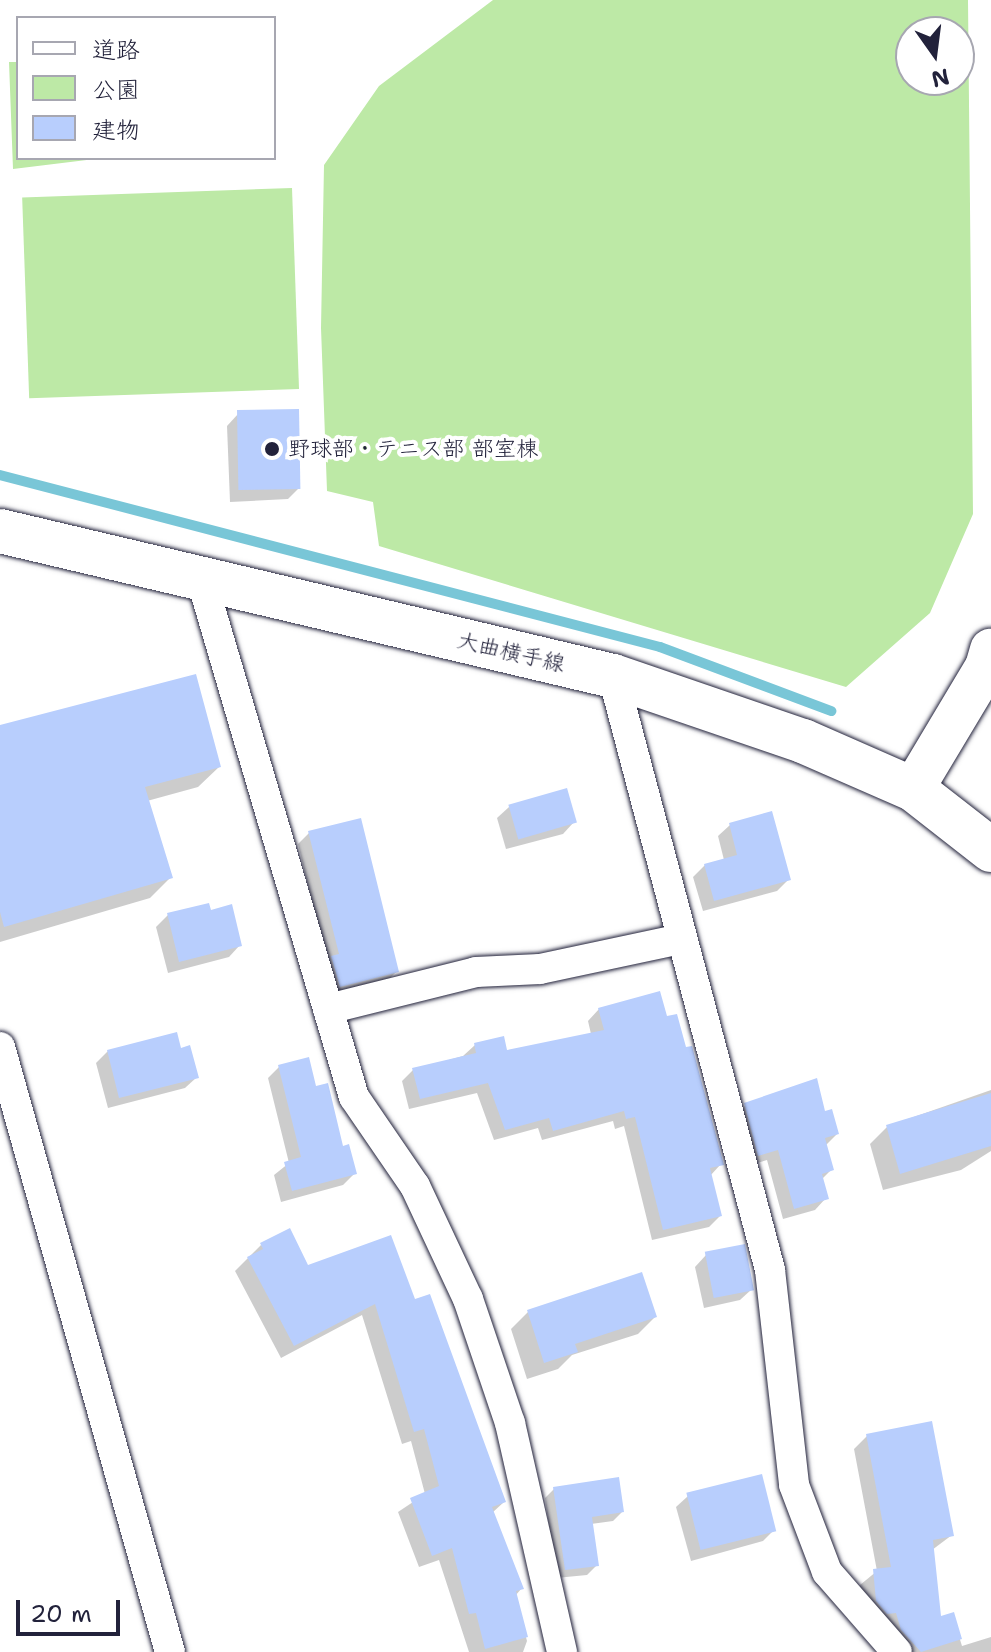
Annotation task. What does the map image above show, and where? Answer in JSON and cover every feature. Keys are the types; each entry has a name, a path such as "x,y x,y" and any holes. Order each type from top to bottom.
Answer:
{"main road":[{"name":"大曲横手線","path":"0,531 613,676 803,741 913,789 991,850"}],"street":[{"path":"202,581 354,1097 415,1186 468,1299 510,1423 562,1652"},
{"path":"913,789 986,667 991,650"},
{"path":"613,676 770,1270 794,1485 827,1572 897,1652"},
{"path":"328,1009 476,972 540,969 681,939"},
{"path":"0,1047 170,1652"}],"green space":[{"path":"493,0 968,0 968,16 895,16 895,96 969,96 973,514 930,613 846,687 379,546 373,502 327,491 321,328 324,165 379,86"},
{"path":"9,62 16,62 16,160 87,160 13,169"},
{"path":"292,188 299,389 29,398 22,197"}],"building":[{"name":"野球部・テニス部 部室棟","path":"299,409 300,489 238,490 237,410"},
{"path":"196,674 221,767 145,787 173,878 4,927 0,912 0,725"},
{"path":"567,788 577,823 518,839 508,805"},
{"path":"772,811 791,880 714,901 704,864 737,855 729,823"},
{"path":"361,818 399,972 340,987 331,956 339,954 308,831"},
{"path":"209,903 211,910 232,904 242,946 179,962 167,913"},
{"path":"660,991 667,1016 677,1014 686,1047 692,1046 724,1165 710,1168 722,1216 663,1230 635,1117 626,1119 624,1111 553,1131 549,1118 505,1130 488,1083 420,1099 412,1068 476,1053 474,1043 504,1036 507,1050 604,1030 598,1008"},
{"path":"177,1032 181,1048 190,1045 199,1078 119,1098 107,1050"},
{"path":"309,1057 316,1086 328,1083 343,1146 349,1144 357,1174 292,1191 284,1162 301,1157 278,1065"},
{"path":"817,1078 825,1111 832,1109 839,1134 825,1138 834,1170 822,1174 829,1199 794,1209 778,1150 758,1156 744,1103"},
{"path":"991,1093 991,1146 900,1174 886,1125"},
{"path":"290,1228 308,1265 391,1235 415,1299 430,1294 506,1502 492,1507 524,1589 516,1591 528,1637 485,1649 476,1613 469,1614 452,1548 432,1556 410,1498 439,1486 424,1429 414,1432 375,1304 294,1346 247,1257 263,1249 260,1243"},
{"path":"745,1244 754,1290 714,1298 705,1252"},
{"path":"642,1272 657,1317 575,1344 578,1352 544,1363 527,1310"},
{"path":"932,1421 954,1536 933,1540 941,1616 954,1612 962,1639 921,1652 901,1630 896,1613 887,1614 876,1601 873,1569 891,1567 866,1434"},
{"path":"762,1474 776,1531 701,1550 686,1493"},
{"path":"619,1477 624,1512 592,1517 599,1566 565,1570 553,1487"}],"waterway":[{"path":"0,475 660,647 831,711"}],"place":[{"name":"野球部・テニス部 部室棟","path":"272,449"}]}
